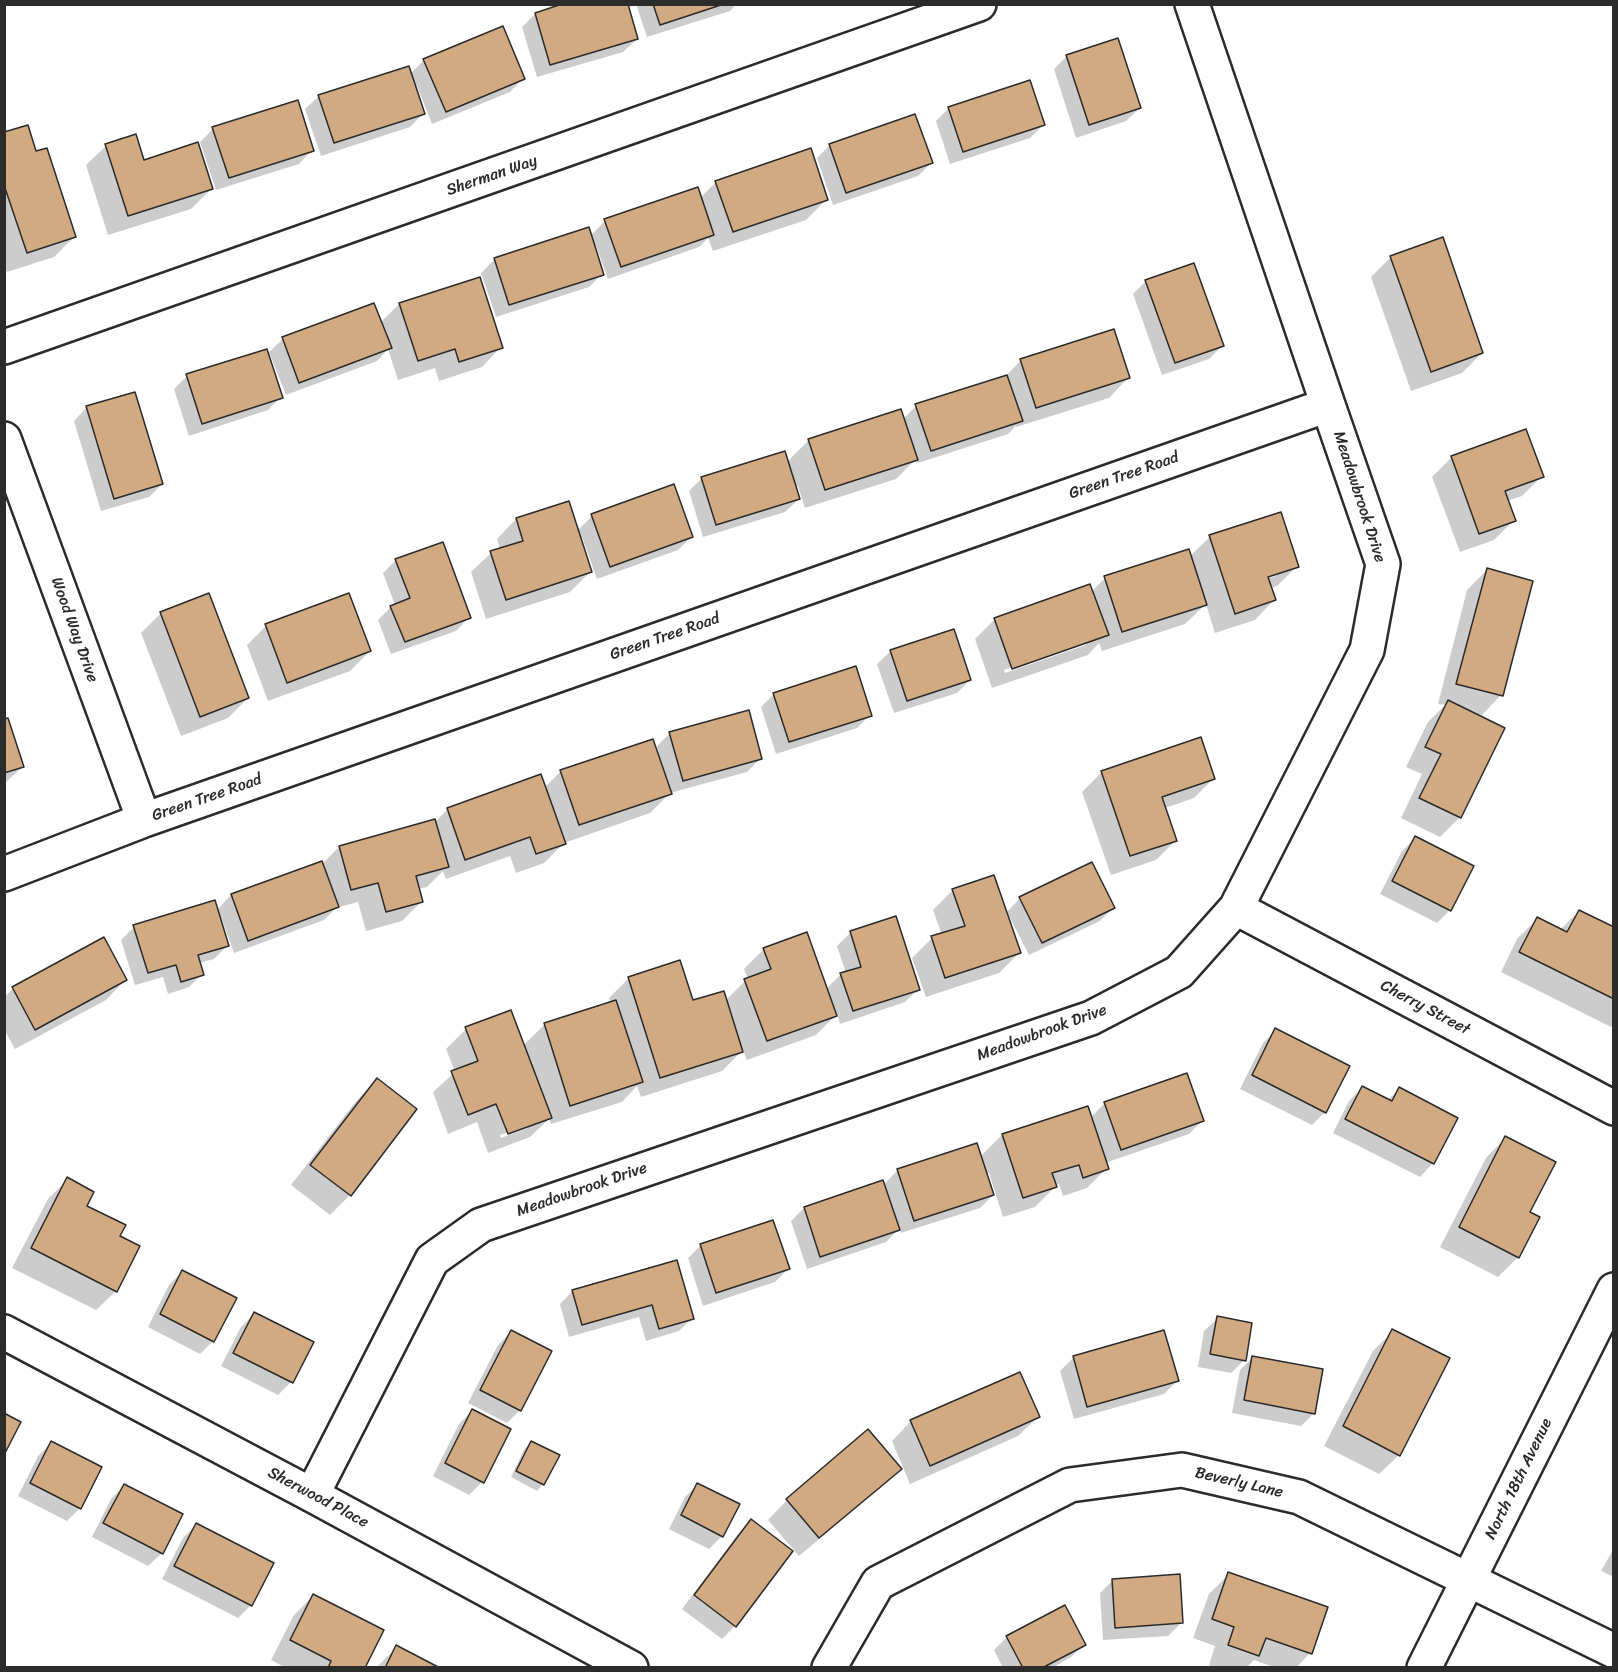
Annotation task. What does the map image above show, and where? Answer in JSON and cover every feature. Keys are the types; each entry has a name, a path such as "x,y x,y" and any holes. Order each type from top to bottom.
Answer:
{"street":[{"name":"Sherman Way","path":"4,347 979,4"},
{"name":"Meadowbrook Drive","path":"312,1495 432,1260 481,1225 1090,1018 1179,972 1236,908 1367,650 1383,564 1192,4"},
{"name":"Green Tree Road","path":"4,874 144,820 1328,405"},
{"name":"Wood Way Drive","path":"4,439 144,820"},
{"name":"Cherry Street","path":"1236,908 1614,1108"},
{"name":"North 18th Avenue","path":"1424,1668 1614,1290"},
{"name":"Sherwood Place","path":"4,1332 312,1495 631,1668"},
{"name":"Beverly Lane","path":"829,1668 878,1583 1070,1485 1182,1470 1299,1497 1614,1652"}],"building":[{"path":"562,4 628,4 638,39 550,65 535,13"},
{"path":"653,4 724,4 660,25"},
{"path":"503,26 525,79 446,112 423,59"},
{"path":"1118,38 1141,108 1089,125 1066,55"},
{"path":"409,66 425,114 334,143 318,95"},
{"path":"1030,80 1045,125 963,152 948,107"},
{"path":"298,100 314,151 229,178 212,127"},
{"path":"915,114 933,163 846,193 829,144"},
{"path":"28,125 36,151 47,148 76,237 27,253 4,185 4,132"},
{"path":"136,134 144,160 198,142 213,189 128,216 105,144"},
{"path":"811,148 828,200 733,232 715,181"},
{"path":"698,187 714,235 621,267 604,219"},
{"path":"589,227 604,275 509,305 494,258"},
{"path":"1443,237 1483,353 1431,372 1390,256"},
{"path":"1194,263 1224,346 1175,363 1145,280"},
{"path":"480,277 503,348 459,362 455,349 418,361 399,303"},
{"path":"374,303 392,348 299,383 282,337"},
{"path":"1114,329 1130,378 1036,408 1020,359"},
{"path":"267,349 283,398 202,424 186,374"},
{"path":"1007,375 1023,421 931,451 915,404"},
{"path":"135,392 163,484 114,499 86,406"},
{"path":"901,409 918,460 825,490 808,439"},
{"path":"1526,429 1544,477 1505,491 1516,521 1479,534 1451,456"},
{"path":"785,451 800,499 716,525 701,477"},
{"path":"674,484 693,537 610,567 591,514"},
{"path":"569,501 592,572 506,600 490,551 523,541 516,518"},
{"path":"1281,512 1299,567 1268,577 1276,600 1235,614 1209,535"},
{"path":"443,542 471,618 405,642 390,606 410,598 395,559"},
{"path":"1189,549 1207,605 1122,632 1104,576"},
{"path":"1487,568 1533,581 1503,696 1456,684"},
{"path":"1090,584 1109,635 1012,669 994,618"},
{"path":"209,593 249,698 200,717 160,612"},
{"path":"349,593 371,651 287,683 265,624"},
{"path":"954,629 971,680 907,701 890,650"},
{"path":"856,666 872,716 789,742 773,693"},
{"path":"1448,700 1505,728 1461,818 1419,798 1441,754 1425,747"},
{"path":"749,710 762,759 683,781 669,732"},
{"path":"8,718 24,767 4,773 4,719"},
{"path":"1201,737 1215,779 1162,797 1177,841 1130,856 1101,771"},
{"path":"653,739 672,794 579,825 560,770"},
{"path":"541,774 566,844 536,854 530,837 465,860 447,808"},
{"path":"435,819 449,867 416,876 423,902 386,912 378,883 351,890 339,846"},
{"path":"1415,836 1474,866 1451,911 1392,881"},
{"path":"322,861 339,907 248,941 231,894"},
{"path":"1092,862 1115,908 1042,943 1019,897"},
{"path":"994,875 1021,953 945,978 931,936 965,926 952,889"},
{"path":"215,900 229,946 198,955 204,975 181,982 176,965 148,973 133,925"},
{"path":"1579,910 1614,927 1614,999 1519,952 1537,917 1567,932"},
{"path":"896,916 920,990 853,1011 840,973 861,967 850,931"},
{"path":"807,932 837,1016 767,1041 744,979 771,969 763,948"},
{"path":"104,937 127,980 35,1030 12,987"},
{"path":"680,960 693,1000 724,991 743,1052 660,1078 628,977"},
{"path":"616,1000 643,1082 570,1106 544,1023"},
{"path":"511,1010 552,1118 508,1134 496,1104 468,1115 451,1071 478,1061 465,1027"},
{"path":"1275,1028 1350,1066 1326,1113 1252,1075"},
{"path":"1187,1073 1204,1121 1121,1150 1104,1102"},
{"path":"377,1078 417,1109 351,1196 310,1165"},
{"path":"1362,1086 1392,1101 1399,1087 1458,1118 1434,1164 1345,1119"},
{"path":"1088,1106 1109,1169 1083,1178 1079,1165 1052,1173 1057,1187 1023,1198 1002,1134"},
{"path":"1505,1136 1556,1162 1530,1212 1540,1217 1519,1258 1459,1227"},
{"path":"977,1143 994,1195 914,1221 897,1169"},
{"path":"67,1177 94,1192 87,1206 126,1225 120,1236 140,1246 117,1292 31,1248"},
{"path":"883,1180 900,1230 820,1257 804,1207"},
{"path":"773,1220 790,1269 716,1293 700,1244"},
{"path":"677,1260 694,1319 659,1329 652,1305 582,1325 572,1290"},
{"path":"182,1270 237,1298 214,1342 160,1314"},
{"path":"254,1312 314,1342 293,1383 233,1353"},
{"path":"1217,1316 1252,1323 1246,1361 1210,1354"},
{"path":"1392,1329 1450,1358 1400,1456 1343,1426"},
{"path":"511,1330 552,1351 521,1411 480,1390"},
{"path":"1164,1330 1179,1381 1087,1407 1073,1356"},
{"path":"1252,1356 1323,1369 1315,1414 1244,1400"},
{"path":"1020,1372 1040,1417 930,1466 910,1420"},
{"path":"472,1409 511,1429 484,1483 445,1463"},
{"path":"4,1413 21,1422 4,1455"},
{"path":"868,1429 902,1469 819,1538 786,1499"},
{"path":"51,1441 102,1467 81,1509 30,1483"},
{"path":"531,1441 560,1455 544,1485 516,1471"},
{"path":"697,1483 740,1504 723,1537 681,1515"},
{"path":"124,1484 183,1514 163,1554 103,1523"},
{"path":"751,1519 793,1551 736,1627 694,1595"},
{"path":"196,1523 274,1563 252,1606 174,1566"},
{"path":"1228,1572 1328,1607 1312,1654 1266,1638 1259,1656 1228,1645 1234,1627 1212,1619"},
{"path":"1180,1574 1183,1623 1115,1628 1112,1579"},
{"path":"313,1594 384,1630 365,1668 328,1668 331,1661 290,1640"},
{"path":"1065,1605 1086,1645 1042,1668 1023,1668 1006,1636"},
{"path":"396,1645 440,1668 385,1668"}]}
